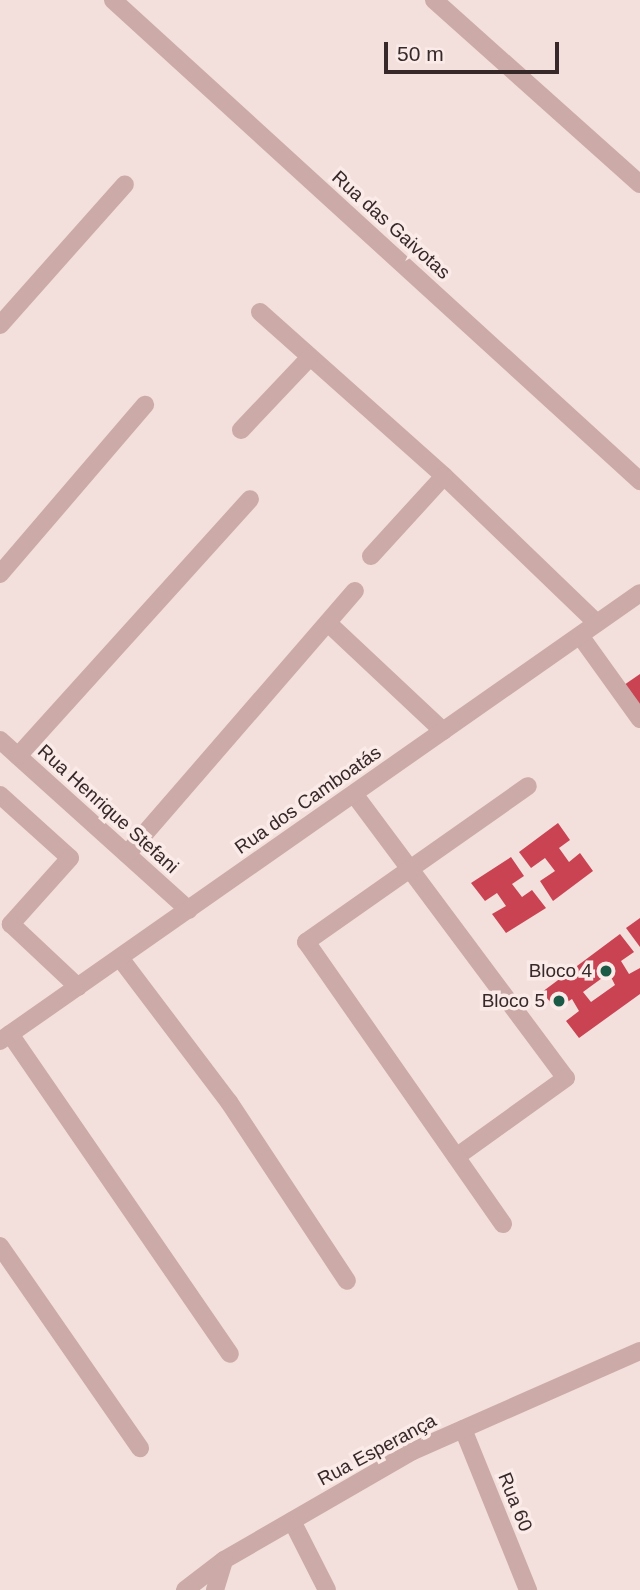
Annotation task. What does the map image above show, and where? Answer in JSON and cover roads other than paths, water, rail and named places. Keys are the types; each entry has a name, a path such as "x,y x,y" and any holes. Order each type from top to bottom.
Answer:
{"street":[{"name":"Rua das Gaivotas","path":"113,0 640,481"},
{"path":"434,0 640,184"},
{"path":"0,325 125,184"},
{"path":"260,312 444,476 597,623"},
{"path":"241,430 309,358"},
{"path":"0,574 145,405"},
{"path":"371,556 444,476"},
{"path":"18,756 250,499"},
{"path":"127,854 355,591"},
{"name":"Rua dos Camboatás","path":"5,1037 581,637 640,593"},
{"path":"328,623 443,731"},
{"path":"581,637 640,719"},
{"name":"Rua Henrique Stefani","path":"0,740 189,910"},
{"path":"503,1224 306,942 409,867 528,786"},
{"path":"354,794 566,1078 456,1157"},
{"path":"0,795 70,858 11,925 78,987"},
{"path":"120,958 229,1102 347,1281"},
{"path":"5,1037 230,1354"},
{"path":"0,1246 140,1448"},
{"name":"Rua Esperança","path":"185,1590 224,1560 413,1451 638,1356"},
{"name":"Rua 60","path":"463,1429 528,1590"},
{"path":"292,1521 327,1590"},
{"path":"215,1590 224,1560"}],"place":[{"name":"Bloco 4","path":"606,971"},
{"name":"Bloco 5","path":"559,1001"}]}
